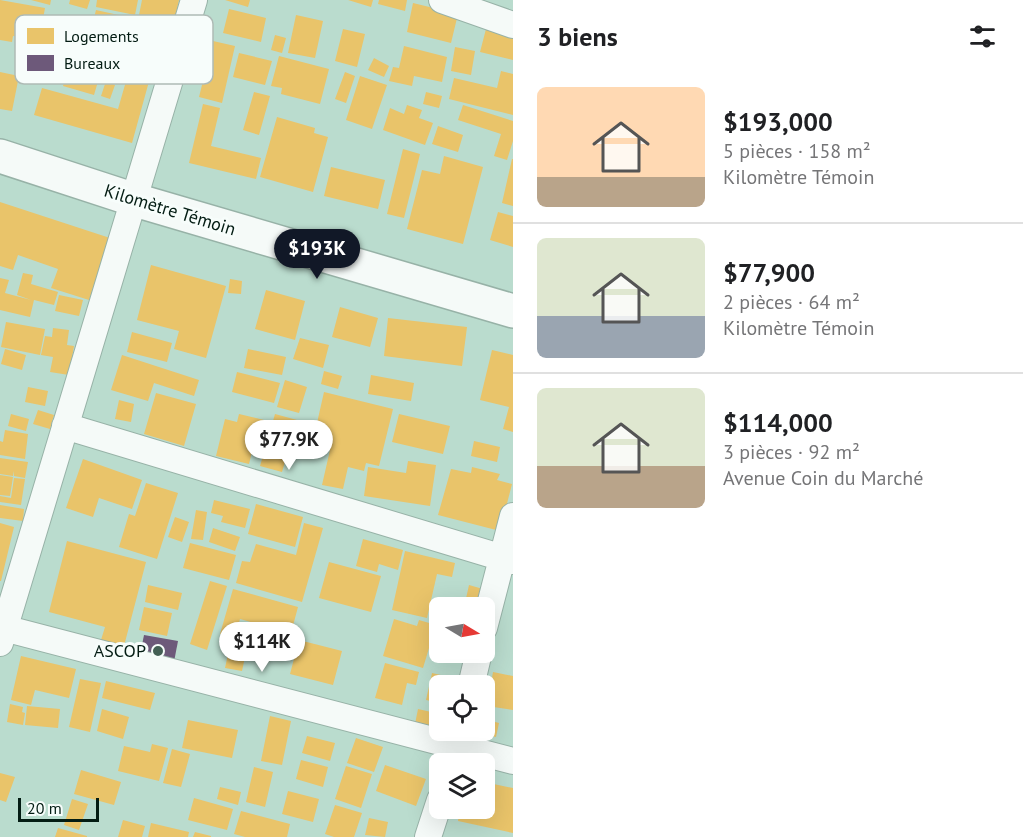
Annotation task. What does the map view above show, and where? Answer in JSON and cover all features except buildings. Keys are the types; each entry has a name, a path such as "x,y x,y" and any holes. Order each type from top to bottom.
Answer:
{"main road":[{"name":"Kilomètre Témoin","path":"0,156 135,200 513,311"}],"street":[{"path":"190,15 194,0"},
{"path":"442,0 513,25"},
{"path":"169,84 2,633 513,761"},
{"path":"65,426 507,560"},
{"path":"494,597 507,560 513,516"},
{"path":"428,837 434,819"}],"place":[{"name":"ASCOP","path":"158,651"}]}
